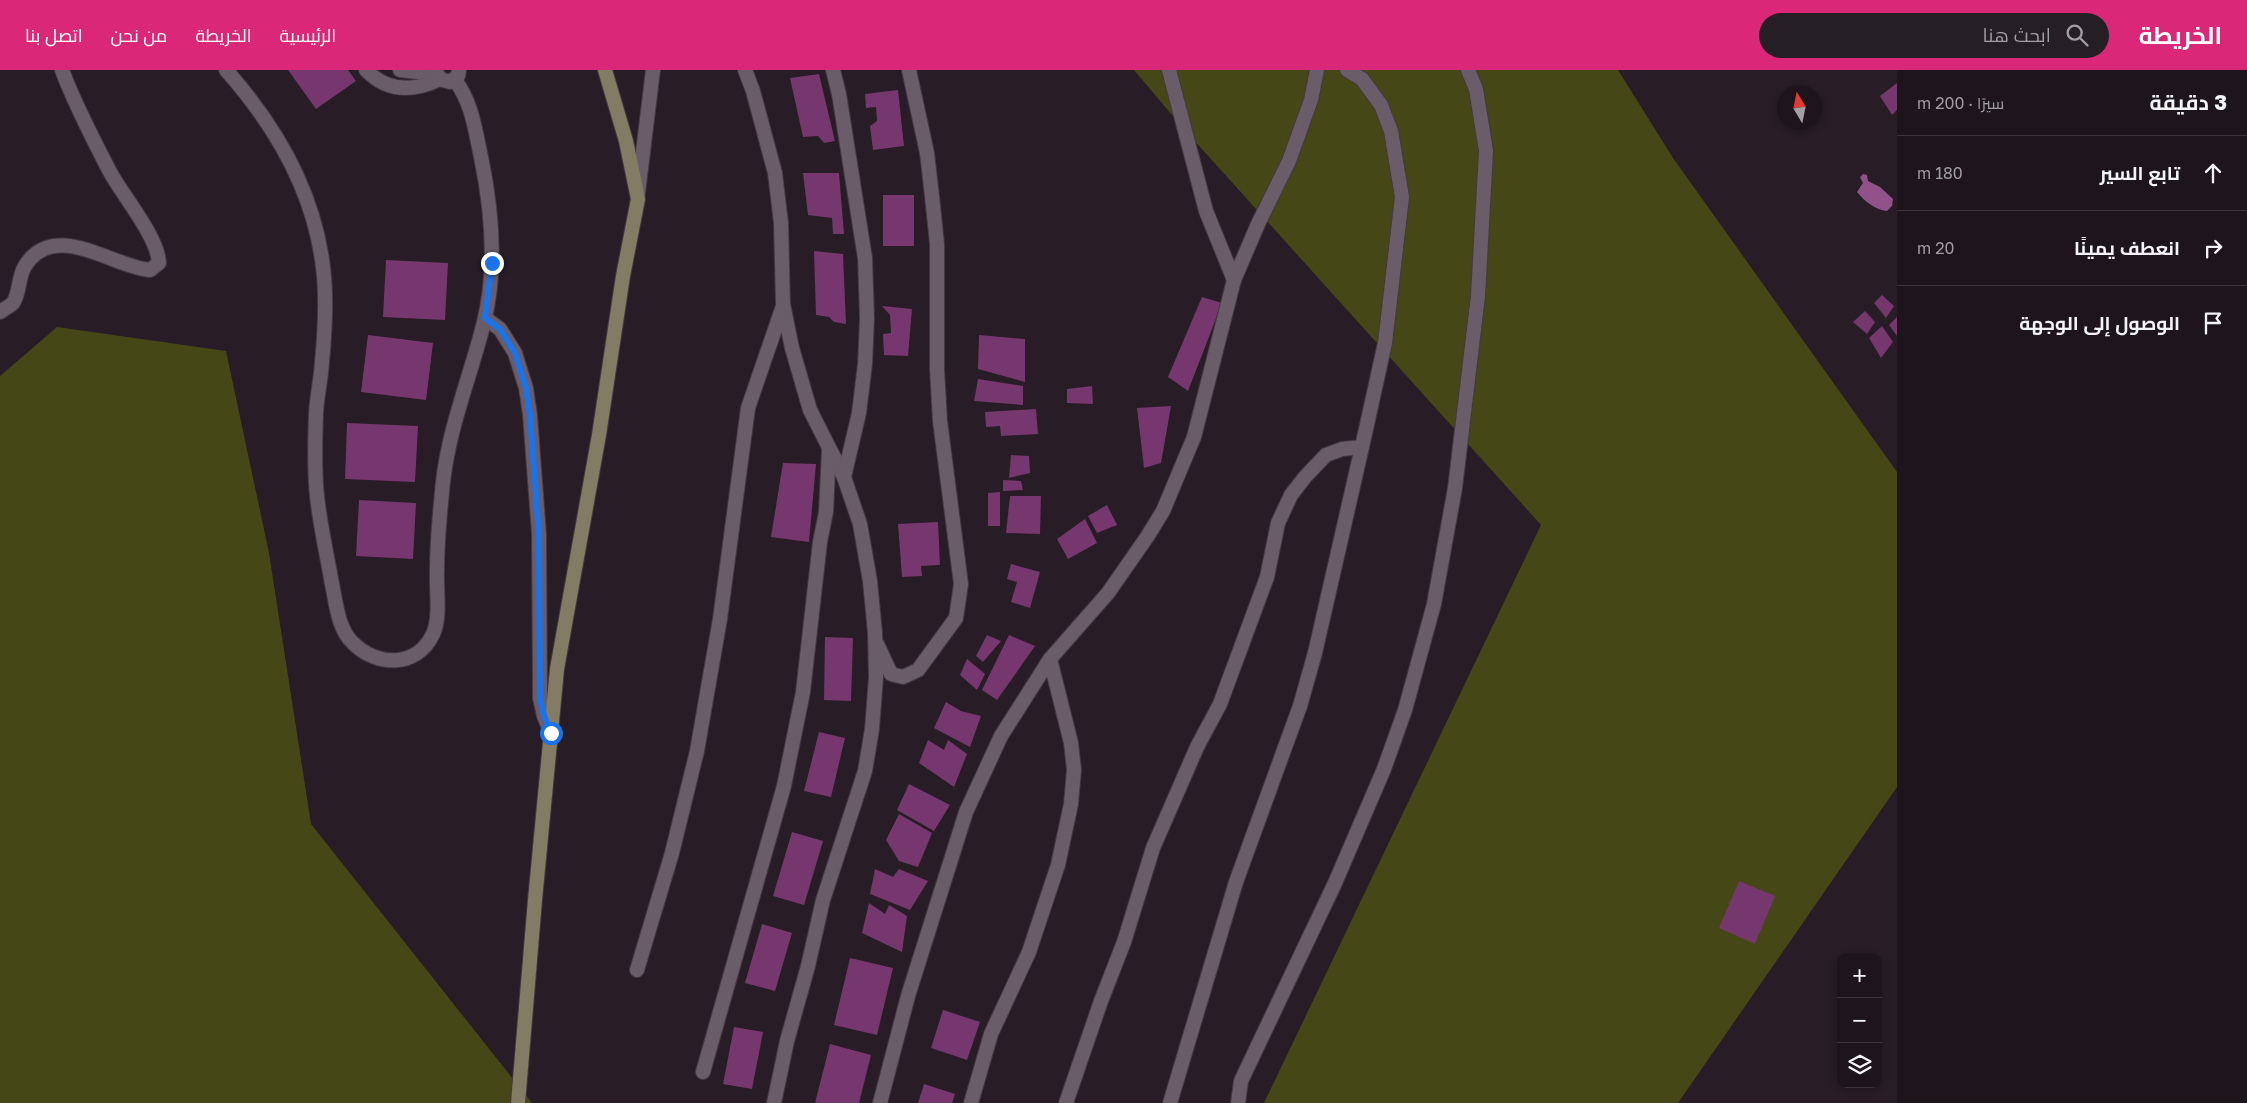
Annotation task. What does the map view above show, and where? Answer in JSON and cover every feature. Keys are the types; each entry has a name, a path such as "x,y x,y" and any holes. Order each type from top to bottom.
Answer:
{"main road":[{"path":"518,1103 557,670 599,435 623,276 638,199 626,141 605,70"}],"street":[{"path":"0,312 13,303 24,266 36,253 52,246 80,246 135,269 150,270 159,263 159,253 151,236 111,173 70,91 62,70"},
{"path":"226,70 269,124 295,174 313,221 320,251 325,308 322,365 316,409 316,494 338,613 344,631 352,643 371,656 393,662 413,658 433,634 436,624 436,567 444,478 461,400 485,318 492,263 491,216 470,106 457,75 450,82 437,73 400,70"},
{"path":"366,70 388,86 399,89 419,87 437,73"},
{"path":"638,199 653,70"},
{"path":"745,70 753,91 775,173 781,223 783,304 792,348 810,410 844,476 860,524 870,581 875,640 876,677 872,729 865,771 823,900 787,1041 774,1103"},
{"path":"833,70 839,94 865,258 867,308 865,364 859,413 844,476"},
{"path":"875,640 891,674 902,677 918,670 956,618 961,584 940,421 937,369 937,244 926,153 909,70"},
{"path":"1169,70 1206,211 1234,280"},
{"path":"880,1103 908,996 966,812 1000,736 1050,658 1108,593 1163,511 1194,437 1234,280 1258,224 1289,161 1311,100 1317,70"},
{"path":"1170,1103 1236,882 1300,706 1316,652 1385,343 1399,239 1402,197 1391,131 1381,105 1362,79 1346,70"},
{"path":"1238,1103 1241,1081 1335,883 1384,769 1405,710 1434,604 1455,488 1478,296 1486,151 1476,90 1468,70"},
{"path":"637,970 672,853 697,751 720,619 748,408 783,304"},
{"path":"485,318 500,329 507,339 515,353 526,388 535,463 539,534 540,698 544,716 551,733"},
{"path":"1066,1103 1124,942 1153,848 1197,747 1220,704 1267,578 1278,523 1291,495 1326,455 1362,447"},
{"path":"703,1072 784,786 803,692 820,542 826,512 829,448"},
{"path":"971,1103 991,1034 1029,952 1058,865 1071,804 1074,770 1071,743 1050,658"}],"shaded area":[{"path":"1134,70 1618,70 1673,158 1897,472 1897,787 1678,1103 1264,1103 1541,525 1183,128"},
{"path":"1863,174 1867,175 1868,181 1880,187 1893,199 1892,206 1887,211 1870,204 1857,192 1863,183 1860,177"},
{"path":"57,327 226,351 269,553 311,824 532,1103 0,1103 0,376"}],"building":[{"path":"288,70 348,70 356,81 316,109"},
{"path":"819,74 835,141 824,143 818,136 803,137 790,78"},
{"path":"1897,83 1897,110 1892,115 1880,96"},
{"path":"898,90 904,146 873,150 870,126 877,121 876,107 866,108 865,94"},
{"path":"803,173 839,173 844,234 833,234 832,218 808,215"},
{"path":"883,195 914,195 914,246 883,246"},
{"path":"814,251 843,254 846,324 834,322 829,317 816,315"},
{"path":"386,260 448,263 445,320 383,317"},
{"path":"1882,295 1894,306 1886,318 1874,303"},
{"path":"1202,297 1222,303 1188,391 1168,377"},
{"path":"882,306 912,309 908,356 884,355 883,334 891,333 890,315"},
{"path":"1865,311 1875,322 1867,334 1853,322"},
{"path":"1897,317 1897,336 1889,325"},
{"path":"1882,326 1893,342 1881,358 1869,338"},
{"path":"368,335 433,343 426,400 361,392"},
{"path":"979,335 1025,339 1025,382 978,369"},
{"path":"978,379 1023,386 1023,405 974,401"},
{"path":"1092,386 1093,404 1067,403 1067,389"},
{"path":"1171,406 1161,463 1144,468 1137,408"},
{"path":"1036,409 1038,434 1001,436 1000,426 986,427 985,412"},
{"path":"347,423 418,426 415,482 345,479"},
{"path":"1011,455 1029,456 1030,473 1009,478"},
{"path":"783,463 816,464 809,542 771,537"},
{"path":"1003,480 1021,481 1023,490 1003,491"},
{"path":"1000,492 1000,526 988,526 988,493"},
{"path":"1010,496 1041,496 1040,534 1006,533"},
{"path":"359,500 416,503 413,559 356,556"},
{"path":"1107,505 1117,525 1097,533 1088,516"},
{"path":"1085,519 1097,543 1068,559 1057,539"},
{"path":"938,522 940,565 921,566 922,576 902,577 898,524"},
{"path":"1011,564 1040,572 1030,608 1011,602 1017,582 1007,579"},
{"path":"987,635 1001,641 983,662 976,656"},
{"path":"1009,635 1035,646 997,700 982,690"},
{"path":"825,637 853,638 851,701 824,700"},
{"path":"967,659 985,674 977,690 960,675"},
{"path":"946,702 961,711 981,716 970,747 934,728"},
{"path":"819,732 845,738 831,797 804,791"},
{"path":"928,740 944,750 948,740 967,754 954,787 919,763"},
{"path":"909,784 950,805 934,831 897,810"},
{"path":"899,814 932,833 918,867 899,861 886,840"},
{"path":"792,832 823,841 804,905 773,896"},
{"path":"875,869 893,877 899,869 928,881 910,910 870,894"},
{"path":"1739,881 1775,896 1755,944 1719,928"},
{"path":"869,903 885,914 889,905 907,916 902,952 862,933"},
{"path":"762,924 792,933 775,991 745,983"},
{"path":"850,958 893,968 877,1035 834,1025"},
{"path":"943,1010 980,1022 967,1060 931,1048"},
{"path":"734,1027 763,1032 752,1089 723,1084"},
{"path":"830,1044 871,1055 859,1103 815,1103"},
{"path":"924,1084 955,1094 952,1103 918,1103"}],"route":[{"path":"492,263 485,318 500,329 515,353 526,388 530,415 539,534 539,684 544,716 551,733"}]}
